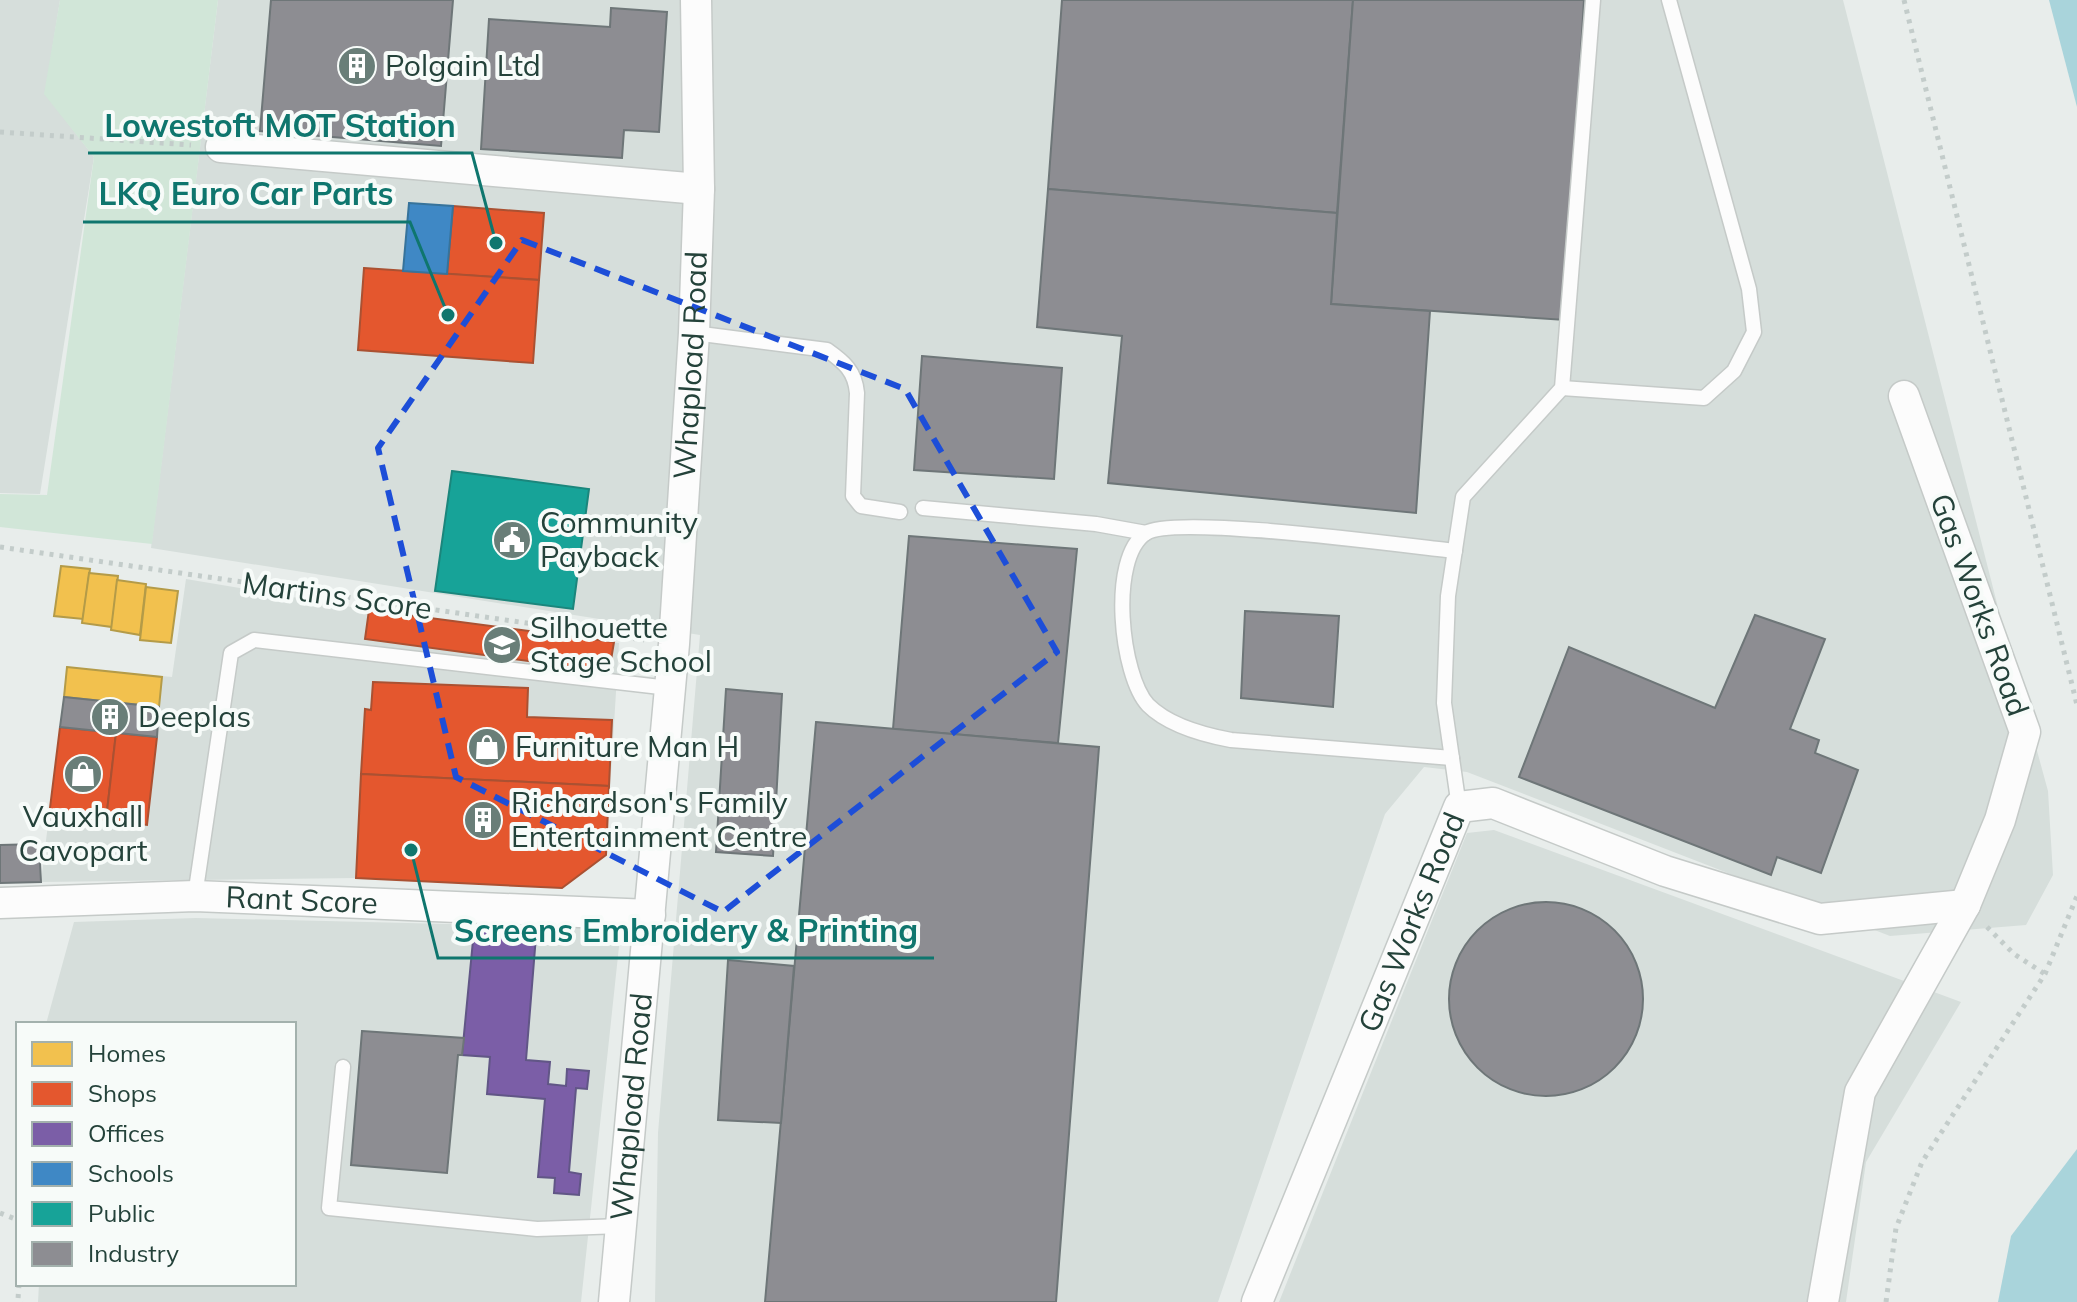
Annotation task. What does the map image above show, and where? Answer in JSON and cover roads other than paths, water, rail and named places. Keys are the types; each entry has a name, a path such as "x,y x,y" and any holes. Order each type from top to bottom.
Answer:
{"street":[{"name":"Whapload Road","path":"614,1302 674,644 694,333 699,189 696,0"},
{"path":"221,147 699,189"},
{"name":"Gas Works Road","path":"1823,1302 1860,1092 1965,905 2000,820 2025,732 1904,396"},
{"name":"Gas Works Road","path":"1257,1302 1459,807 1493,803 1665,871 1820,919 1965,905"},
{"name":"Rant Score","path":"0,903 122,908 195,896 650,915"}],"lane":[{"path":"1459,807 1444,703 1448,596 1463,497 1562,388 1593,0"},
{"path":"1562,388 1704,398 1734,371 1754,332 1749,289 1669,0"},
{"path":"694,333 827,350 845,362 855,378 857,393 853,496 861,506 900,512"},
{"path":"923,508 1096,524 1146,533 1168,526 1217,527 1455,551"},
{"path":"1146,533 1132,549 1126,568 1123,617 1126,652 1136,686 1149,706 1196,734 1231,740 1452,758"},
{"path":"195,896 231,653 254,640 669,688"},
{"path":"343,1067 329,1208 537,1229 621,1226"}],"water":[{"path":"2049,0 2077,0 2077,107"},
{"path":"2077,1149 2077,1302 1998,1302 2011,1236"}],"place":[{"name":"Polgain Ltd","path":"357,66"},
{"name":"Lowestoft MOT Station","path":"496,243"},
{"name":"LKQ Euro Car Parts","path":"448,315"},
{"name":"Community Payback","path":"512,540"},
{"name":"Silhouette Stage School","path":"502,645"},
{"name":"Deeplas","path":"110,717"},
{"name":"Furniture Man H","path":"487,747"},
{"name":"Vauxhall Cavopart","path":"83,774"},
{"name":"Richardson's Family Entertainment Centre","path":"483,820"},
{"name":"Screens Embroidery & Printing","path":"411,850"}]}
